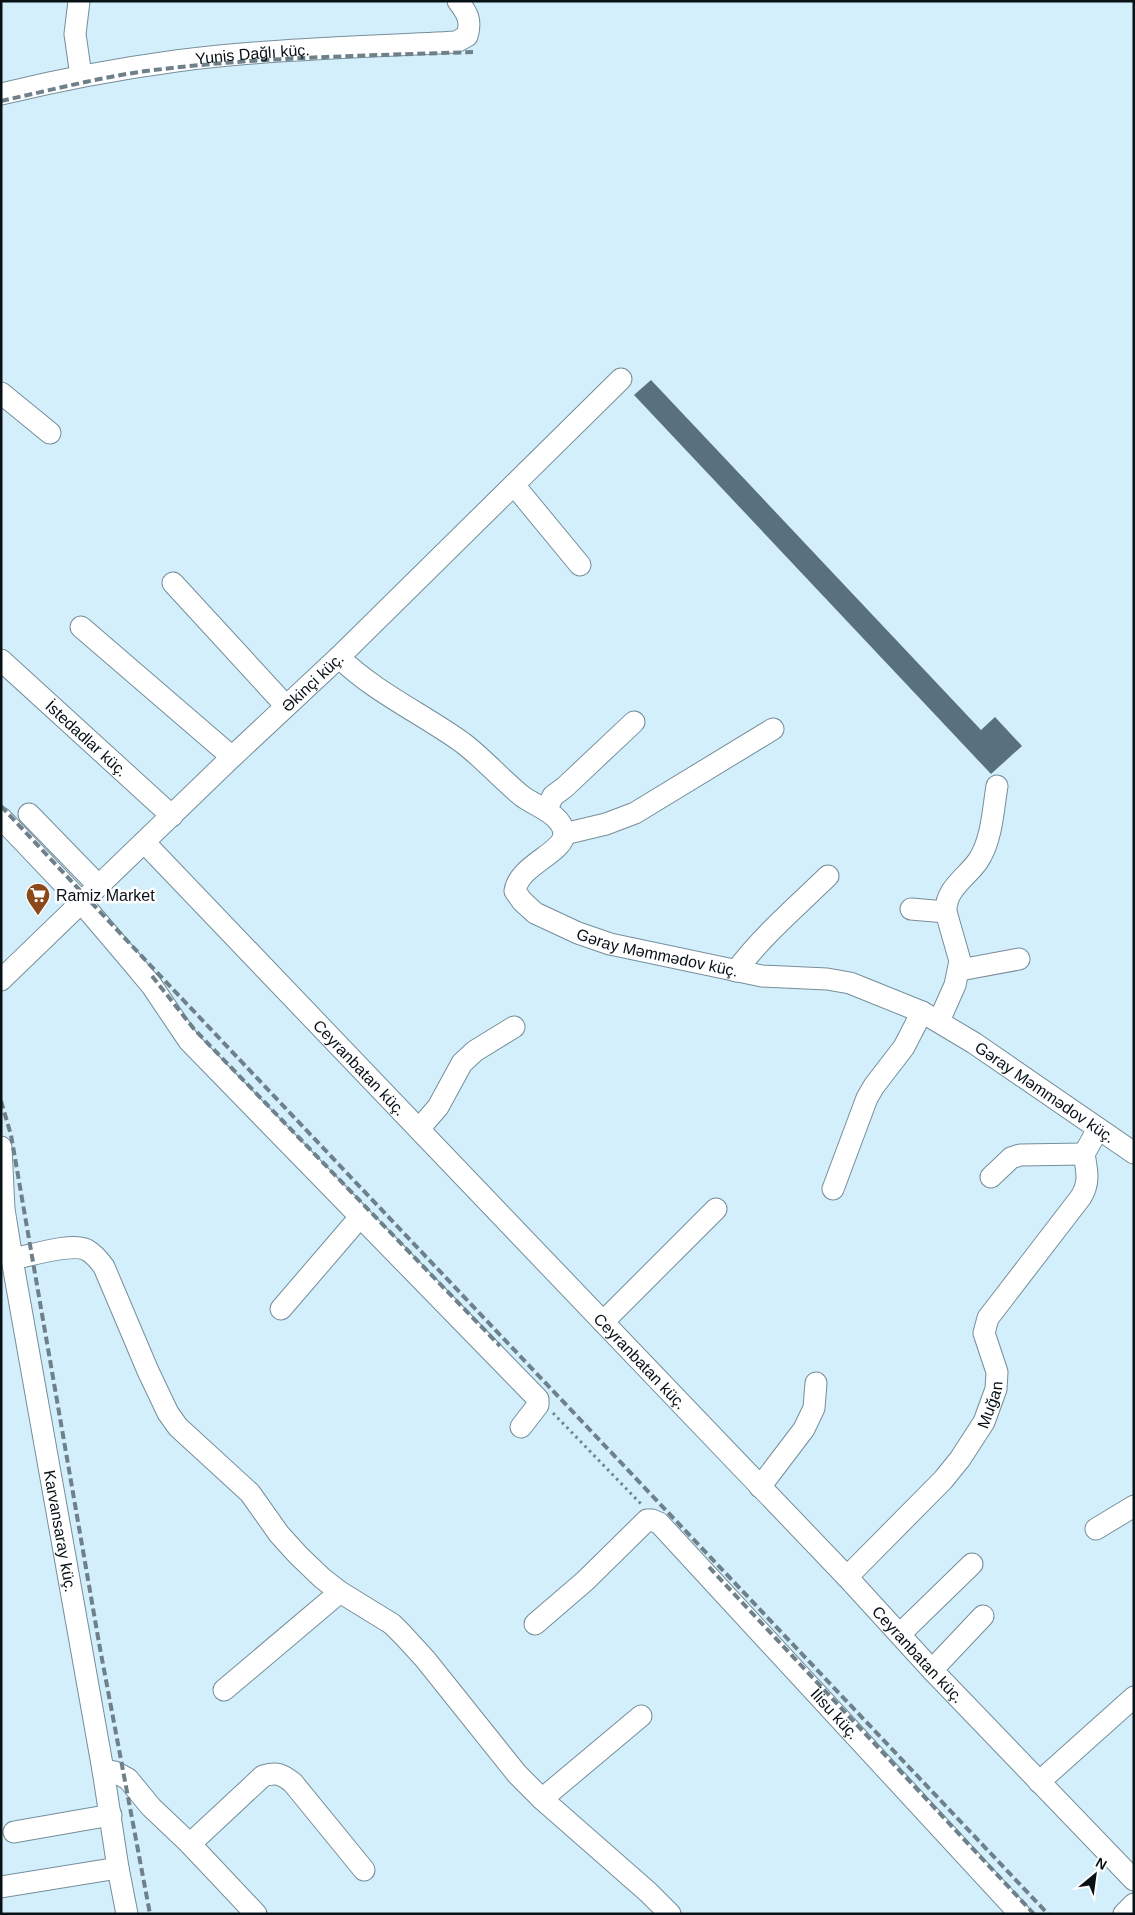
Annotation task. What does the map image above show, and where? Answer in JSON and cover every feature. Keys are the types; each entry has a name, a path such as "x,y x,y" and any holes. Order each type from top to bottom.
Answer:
{"street":[{"path":"78,1 74,24 81,76"},
{"name":"Yunis Dağlı küç.","path":"1,94 81,76 178,61 278,52 456,42 467,36 470,26 468,14 458,1"},
{"name":"Əkinçi küç.","path":"1,980 98,885 339,657 621,378"},
{"path":"1,393 50,433"},
{"path":"514,485 580,565"},
{"path":"173,583 286,706"},
{"path":"81,627 232,757"},
{"path":"339,657 366,680 465,745 525,799 546,810 561,824 564,834 606,824 635,813 773,729"},
{"name":"İstedadlar küç.","path":"1,660 172,816"},
{"path":"546,810 553,796 634,722"},
{"path":"833,1189 867,1098 874,1086 956,985 960,961 945,904 949,892 977,861 985,848 997,786"},
{"path":"29,814 98,885"},
{"path":"1,818 81,902 152,986 189,1041 538,1399 538,1405 521,1427"},
{"name":"Gəray Məmmədov küç.","path":"564,834 561,842 523,873 516,882 515,891 522,901 535,913 578,933 610,944 762,976 827,979 850,983 931,1017 974,1043 1134,1153"},
{"name":"Ceyranbatan küç.","path":"144,842 1134,1880"},
{"path":"736,971 748,954 828,876"},
{"path":"911,909 946,912"},
{"path":"960,970 1019,959"},
{"path":"420,1130 438,1107 462,1063 475,1050 514,1027"},
{"path":"990,1177 1011,1158 1020,1155 1084,1154 1098,1130"},
{"name":"Karvansaray küç.","path":"1,1146 4,1201 12,1259 111,1815 118,1868 128,1914"},
{"name":"Muğan","path":"847,1577 943,1480 960,1459 984,1422 996,1389 996,1372 984,1332 988,1318 1086,1188 1088,1176 1084,1154"},
{"path":"603,1322 716,1209"},
{"path":"281,1309 360,1217"},
{"path":"12,1259 75,1247 86,1250 96,1257 104,1267 168,1413 195,1443 250,1493 279,1534 298,1556 340,1592 392,1624 403,1635 516,1774 542,1800 648,1892 670,1914"},
{"path":"760,1486 804,1429 814,1408 816,1383"},
{"path":"1096,1529 1134,1506"},
{"path":"535,1624 585,1581 650,1520"},
{"name":"İlisu küç.","path":"650,1520 659,1523 1020,1914"},
{"path":"900,1634 972,1564"},
{"path":"224,1690 340,1592"},
{"path":"932,1670 983,1616"},
{"path":"1039,1782 1134,1697"},
{"path":"542,1800 641,1716"},
{"path":"103,1770 115,1772 128,1779 151,1806 256,1914"},
{"path":"190,1844 263,1776 274,1773 282,1775 293,1783 364,1870"},
{"path":"14,1832 111,1815"},
{"path":"1,1887 118,1868"},
{"path":"1124,1914 1134,1904"}],"path":[{"path":"538,1399 558,1417 640,1503 650,1520"}],"building":[{"path":"651,380 981,730 995,717 1022,746 991,774 634,395"}],"railway":[{"path":"1,101 104,78 181,67 306,58 473,52"},
{"path":"1,806 1048,1914"},
{"path":"152,976 194,1029 500,1346"},
{"path":"1,1101 11,1135 99,1643 150,1914"},
{"path":"709,1567 1034,1914"}],"place":[{"name":"Ramiz Market","path":"38,916"}]}
